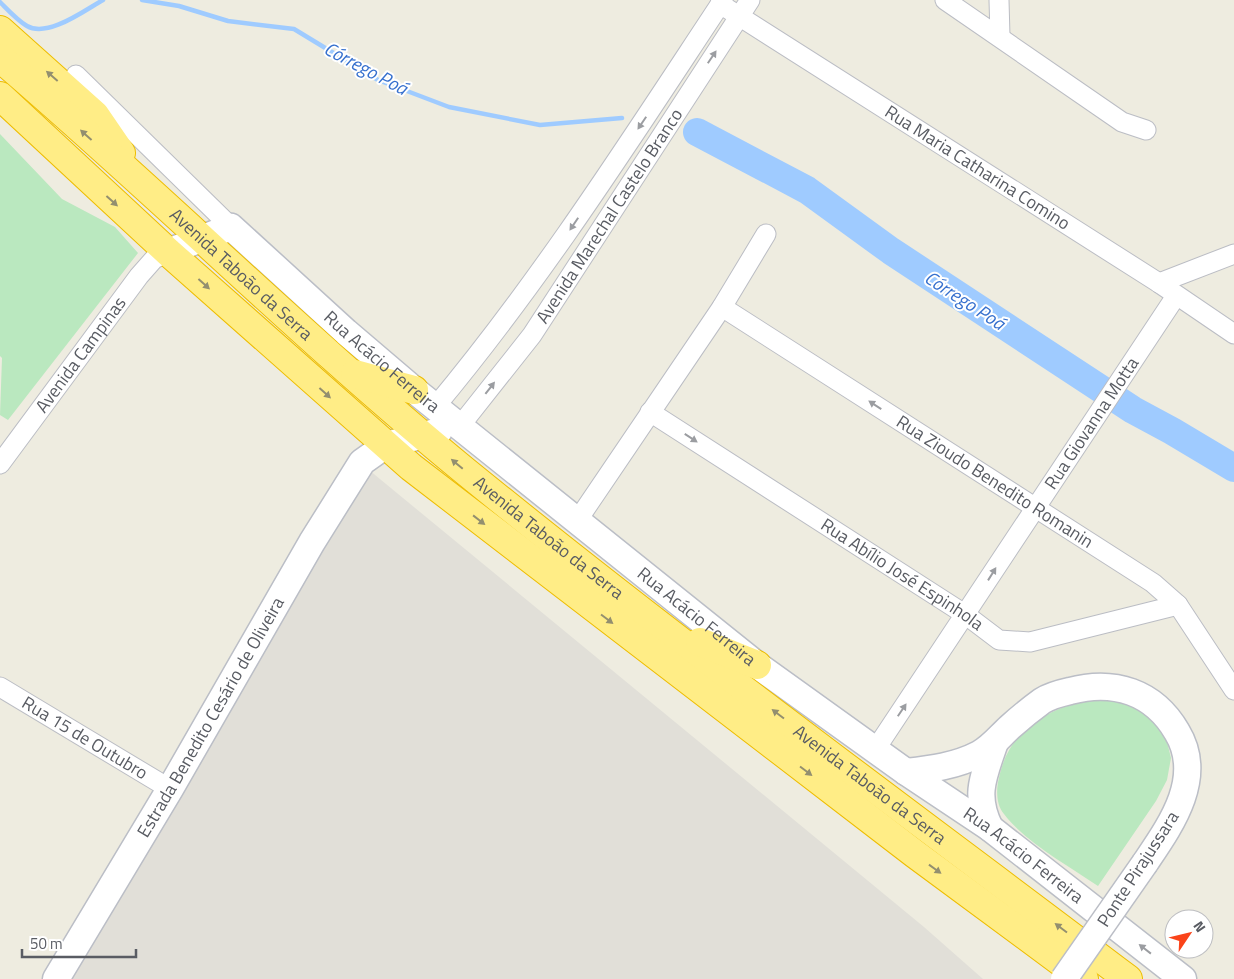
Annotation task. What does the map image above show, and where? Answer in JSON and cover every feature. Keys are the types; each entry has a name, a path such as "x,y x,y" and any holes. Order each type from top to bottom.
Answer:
{"highway":[{"path":"0,30 95,114 111,135 137,180"},
{"name":"Avenida Taboão da Serra","path":"0,58 349,372 423,435 632,603 1128,979"},
{"name":"Avenida Taboão da Serra","path":"0,96 168,252 364,426 376,451 602,616 915,854 1084,979"},
{"path":"349,372 414,390"},
{"path":"632,603 693,639 757,665"}],"main road":[{"path":"168,252 231,227"},
{"name":"Rua Acácio Ferreira","path":"231,227 293,285 414,390 576,522 757,665 906,772 990,828 1184,979"},
{"path":"376,451 423,435 460,426"},
{"name":"Estrada Benedito Cesário de Oliveira","path":"56,979 170,789 312,542 376,451"},
{"name":"Ponte Pirajussara","path":"906,772 950,765 980,754 994,745 1009,728 1044,700 1079,688 1105,685 1136,693 1153,704 1179,734 1187,760 1187,774 1186,786 1178,812 1064,979"},
{"name":"Ponte Pirajussara","path":"990,828 983,813 980,796 982,780 994,745"},
{"path":"949,800 964,793 982,780"}],"street":[{"name":"Avenida Marechal Castelo Branco","path":"460,426 532,335 750,0"},
{"path":"945,0 1000,36 1122,122 1146,130"},
{"path":"999,0 1000,36"},
{"name":"Avenida Marechal Castelo Branco","path":"435,407 531,286 670,83 722,2"},
{"name":"Rua Maria Catharina Comino","path":"722,2 739,18 1159,283 1234,334"},
{"name":"Rua Acácio Ferreira","path":"76,75 231,227"},
{"path":"670,83 686,96"},
{"path":"601,184 621,196"},
{"path":"576,522 722,307 766,234"},
{"name":"Avenida Campinas","path":"0,464 139,276 154,259 168,252"},
{"path":"1159,283 1234,254"},
{"path":"531,286 554,302"},
{"name":"Rua Giovanna Motta","path":"875,750 966,615 1034,507 1100,410 1118,380 1176,296"},
{"name":"Rua Zioudo Benedito Romanin","path":"722,307 1153,583 1178,605 1234,690"},
{"name":"Rua Abílio José Espinhola","path":"650,412 966,615 999,640 1030,642 1178,605"},
{"name":"Rua 15 de Outubro","path":"0,686 170,789"}],"shaded area":[{"path":"369,470 924,927 983,979 66,979"}],"green space":[{"path":"0,134 62,199 115,227 138,253 8,420 0,415 2,358 0,356"},
{"path":"1098,695 1131,698 1165,734 1171,758 1167,780 1156,801 1098,886 1023,834 1001,810 998,802 997,787 1005,760 1013,744 1023,732 1049,714"}],"waterway":[{"name":"Córrego Poá","path":"0,2 23,24 36,29 56,26 103,0"},
{"name":"Córrego Poá","path":"142,0 179,6 228,21 294,29 378,80 449,107 540,125 622,118"},
{"name":"Córrego Poá","path":"697,132 807,190 891,251 1133,410 1234,468"}]}
